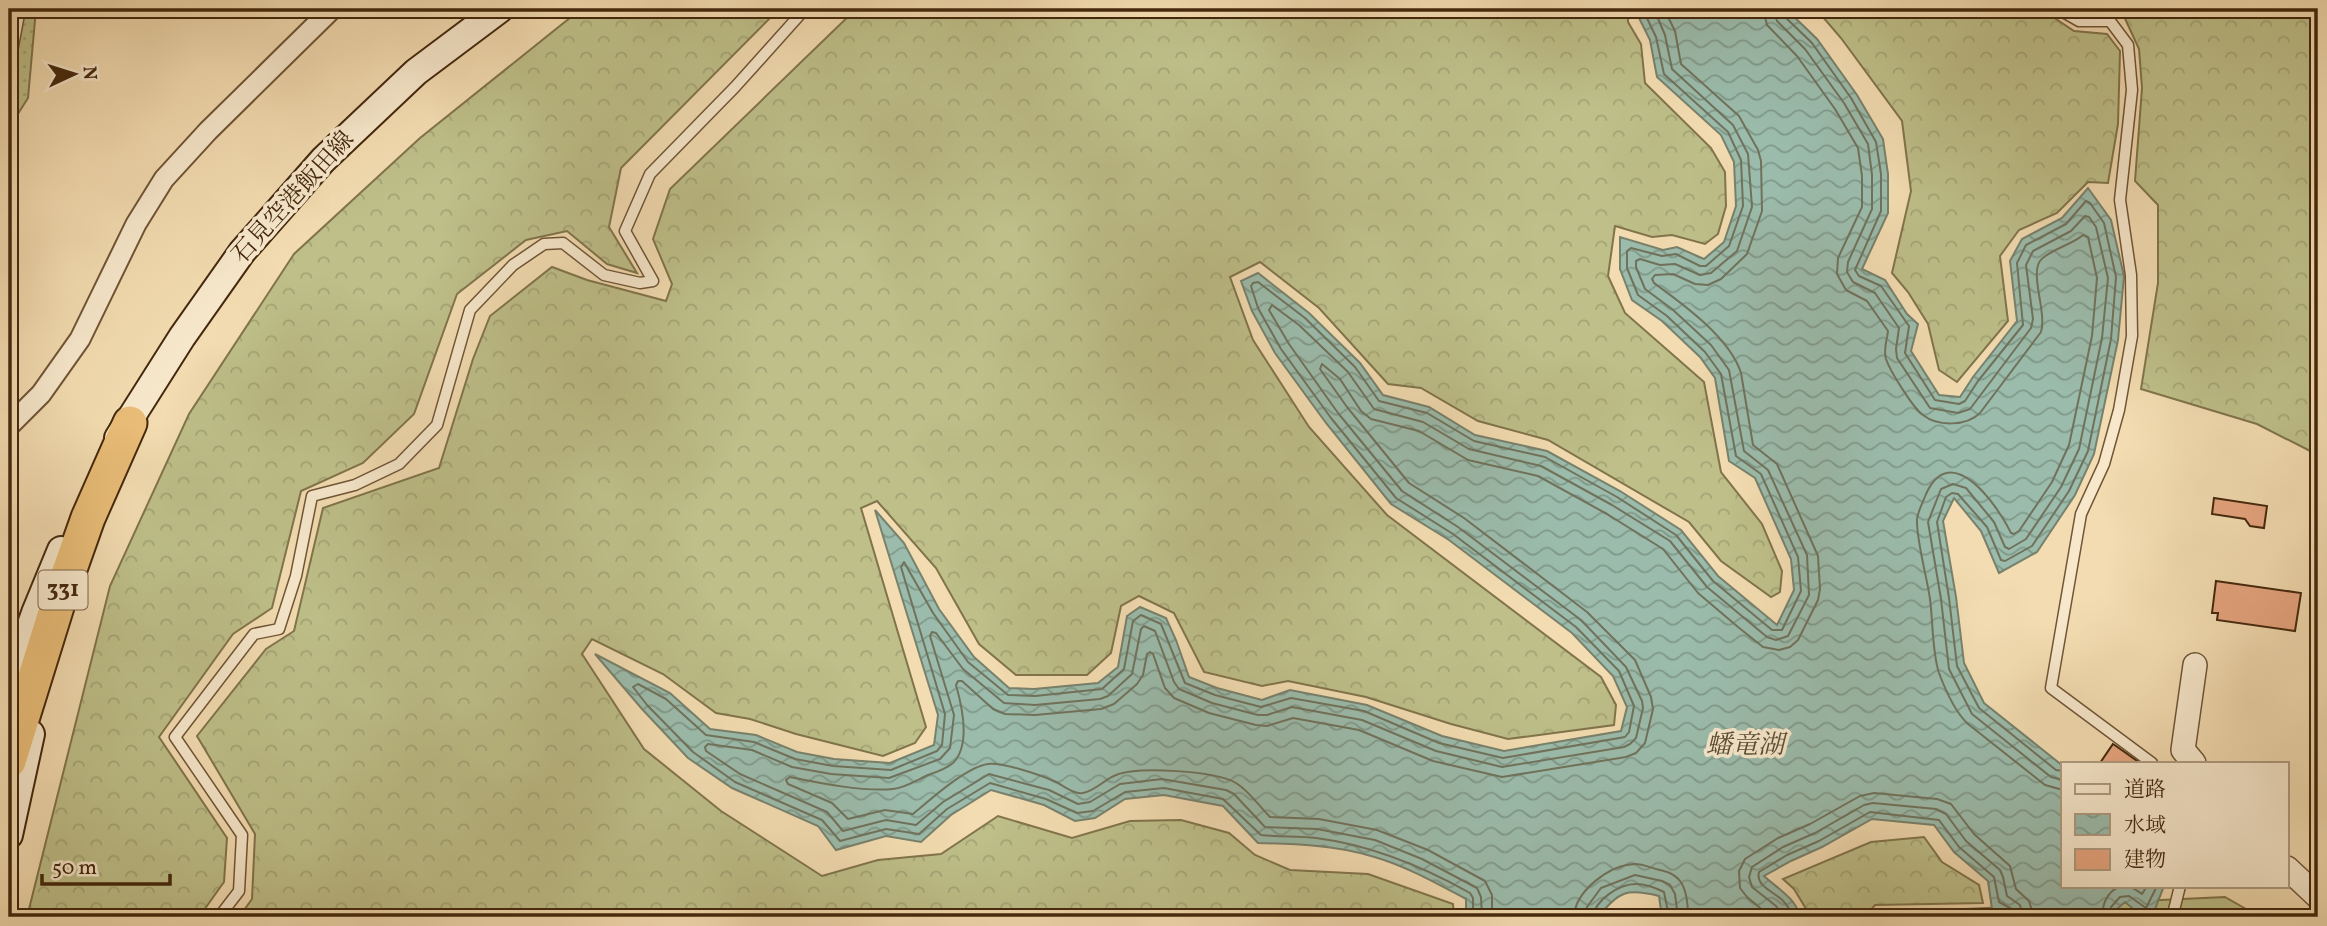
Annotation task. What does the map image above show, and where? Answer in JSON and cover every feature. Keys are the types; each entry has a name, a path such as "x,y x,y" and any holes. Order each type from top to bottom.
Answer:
{"highway":[{"name":"331","path":"9,761 59,600 88,518 130,422"}],"main road":[{"name":"石見空港飯田線","path":"9,686 35,613 105,458 182,337 242,252 323,160 416,72 500,9"},
{"name":"石見空港飯田線","path":"9,835 39,700 130,422"}],"street":[{"path":"9,426 41,394 80,339 136,224 164,179 208,131 331,9"},
{"path":"2193,762 2183,750 2194,665"},
{"path":"2288,869 2318,897"}],"lane":[{"path":"9,67 20,9"},
{"path":"219,917 239,891 242,835 175,737 254,634 279,629 296,576 312,496 355,485 399,464 437,425 470,310 513,265 544,244 563,243 604,275 640,283 653,281 625,231 650,174 805,9"},
{"path":"2058,9 2079,21 2110,21 2128,45 2132,90 2120,200 2131,275 2132,336 2119,410 2104,464 2081,514 2051,688 2151,762"},
{"path":"2169,917 2173,914 2180,888"}],"green space":[{"path":"9,9 36,9 28,98 9,128"},
{"path":"581,9 779,9 621,168 609,227 637,273 607,264 567,231 526,240 457,294 414,414 363,463 301,491 272,608 233,634 159,737 227,838 224,882 199,917 27,917 110,586 189,414 294,254 420,138"},
{"path":"856,9 1628,9 1628,22 1641,44 1645,83 1711,148 1725,172 1726,206 1718,234 1705,244 1672,235 1652,237 1615,226 1608,276 1625,313 1704,382 1721,472 1762,524 1782,571 1780,592 1771,597 1721,561 1689,522 1548,440 1478,421 1421,388 1388,384 1319,308 1260,262 1230,277 1253,340 1309,427 1387,515 1601,677 1616,705 1614,725 1508,739 1366,697 1288,681 1262,686 1204,672 1174,613 1139,596 1121,606 1111,653 1087,675 1016,675 979,644 936,568 877,501 861,508 926,727 915,743 883,756 796,734 750,719 716,713 663,674 592,639 582,654 644,749 721,811 822,876 878,860 941,854 998,816 1072,838 1130,821 1181,820 1229,833 1255,855 1290,870 1368,874 1453,904 1454,917 239,917 252,899 255,834 197,736 266,649 294,631 323,508 439,468 473,359 490,316 552,267 587,280 666,301 672,284 653,239 670,189"},
{"path":"1816,9 2041,9 2074,31 2107,34 2120,51 2118,124 2108,183 2088,182 2057,213 2019,230 2000,256 2008,321 1957,382 1939,370 1928,324 1908,292 1892,273 1911,191 1902,121 1841,38"},
{"path":"2106,9 2318,9 2318,455 2257,424 2141,389 2158,283 2158,205 2135,181 2142,88 2139,49 2122,12"},
{"path":"1924,837 1942,862 1979,885 1983,903 1875,905 1865,917 1811,917 1794,889 1783,879 1871,842"},
{"path":"2225,897 2260,917 1877,917 1880,913"}],"water":[{"name":"蟠竜湖","path":"1639,9 1786,9 1817,39 1857,95 1883,139 1888,174 1888,213 1862,269 1885,280 1907,314 1918,324 1911,351 1939,395 1960,397 2017,321 2010,261 2022,239 2062,218 2088,188 2111,220 2124,276 2118,340 2094,454 2075,495 2037,552 1999,573 1981,531 1954,498 1943,521 1964,663 1984,703 2061,764 2061,888 2163,888 2149,917 2143,917 2125,902 2117,909 2126,917 2015,917 1992,909 1988,881 1954,852 1934,825 1872,819 1764,876 1791,899 1800,917 1662,917 1659,896 1631,892 1618,897 1598,917 1466,917 1466,899 1396,864 1343,849 1258,843 1223,806 1164,795 1125,799 1095,818 1075,821 1044,805 991,790 951,815 921,842 886,836 836,850 818,826 732,788 688,758 595,654 670,693 710,729 756,735 797,752 834,759 890,763 934,745 938,715 875,510 904,543 939,609 974,657 1009,688 1034,689 1098,683 1118,667 1127,616 1140,607 1166,618 1189,677 1262,700 1290,690 1367,705 1442,736 1504,751 1621,731 1627,707 1613,676 1572,633 1449,540 1391,504 1326,423 1275,353 1252,311 1241,281 1258,273 1309,313 1360,363 1383,395 1429,407 1475,435 1547,451 1620,491 1681,530 1718,576 1777,625 1794,590 1791,559 1755,478 1729,461 1715,378 1700,357 1662,321 1632,300 1620,269 1620,237 1663,250 1677,247 1704,259 1724,242 1736,206 1734,162 1721,135 1657,77 1650,40 1637,14"}],"building":[{"path":"2214,498 2267,506 2264,528 2250,526 2245,519 2212,514"},
{"path":"2216,581 2301,593 2295,631 2217,620 2218,613 2212,613"},
{"path":"2113,744 2139,762 2101,762"}]}
